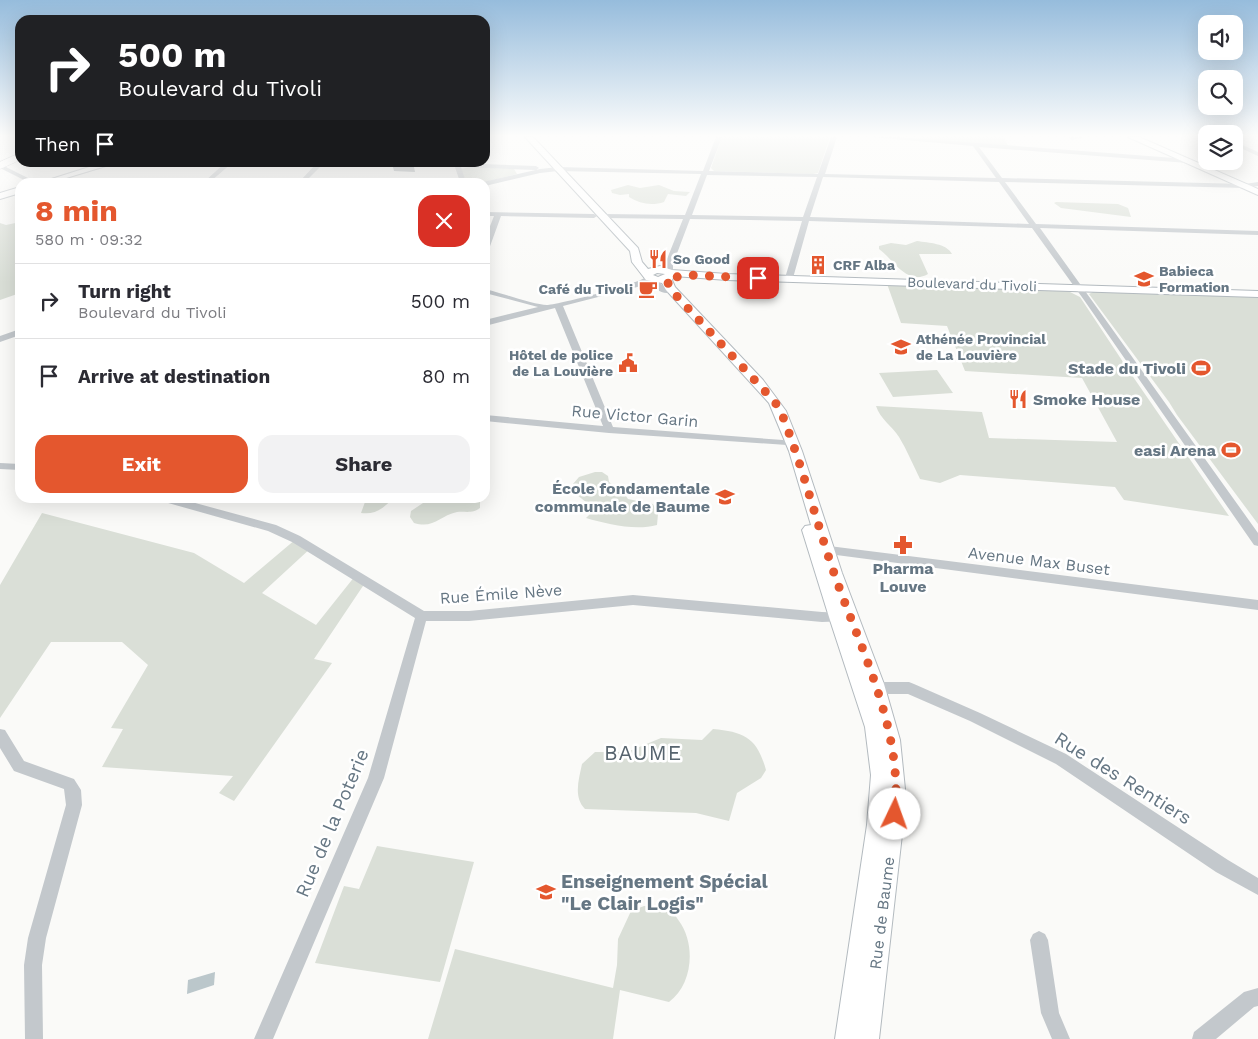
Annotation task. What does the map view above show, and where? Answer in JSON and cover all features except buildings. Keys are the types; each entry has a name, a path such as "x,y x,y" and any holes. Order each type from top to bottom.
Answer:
{"main road":[{"path":"569,185 627,251 637,256 636,262 660,275"},
{"path":"1245,186 1258,192"},
{"path":"0,196 15,192"},
{"name":"Boulevard du Tivoli","path":"660,275 1258,294"},
{"name":"Rue de Baume","path":"660,275 665,291 768,402 822,549 834,573 844,617 893,749 896,799 866,1039"},
{"name":"Rue de Baume","path":"660,275 672,291 775,402 784,419 822,549"},
{"name":"Rue de Baume","path":"848,1039 881,796 879,748 870,688"}],"street":[{"path":"490,322 634,286 660,275 689,216 700,185"},
{"path":"789,278 817,185"},
{"path":"1003,185 1258,542"},
{"path":"1220,185 1248,185"},
{"path":"490,214 689,216 1258,232"},
{"path":"490,236 498,214"},
{"path":"490,292 547,307"},
{"path":"558,305 609,430"},
{"path":"0,340 15,334"},
{"name":"Rue Victor Garin","path":"490,418 609,430 783,443"},
{"path":"0,466 15,467"},
{"name":"Rue Émile Nève","path":"184,503 272,528 296,539 365,583 422,616 469,616 633,600 844,617"},
{"name":"Avenue Max Buset","path":"822,549 1258,605"},
{"name":"Rue de la Poterie","path":"263,1039 376,778 418,624 422,616"},
{"name":"Rue des Rentiers","path":"870,688 909,688 975,717 1061,759 1258,888"},
{"path":"0,734 19,766 69,784 75,798 37,938 33,965 34,1039"},
{"path":"1038,940 1050,1013 1061,1039"},
{"path":"1201,1039 1250,998 1258,997"}],"shaded area":[{"path":"626,185 640,188 660,185 674,191 690,192 686,196 668,194 664,202 651,204 633,199 629,197 629,194 620,195 612,193 611,190"},
{"path":"1054,203 1118,204 1128,208 1131,217 1061,208"},
{"path":"0,223 6,225 15,223 15,295 0,300"},
{"path":"917,241 941,246 952,254 919,254 928,274 914,277 901,270 879,249 879,246 891,243 906,245"},
{"path":"886,281 1066,290 1080,297 1229,516 1124,500 1115,487 960,475 940,483 920,479 899,437 880,415 876,406 982,412 989,438 1117,442 1082,378 965,371 947,326 901,323"},
{"name":"Stade du Tivoli","path":"1095,291 1258,297 1258,524 1089,294"},
{"path":"937,370 953,393 893,397 879,373"},
{"path":"602,472 608,476 609,482 623,492 628,499 653,504 658,514 657,525 630,527 586,518 592,512 591,506 577,495 573,484 579,477"},
{"path":"365,503 388,503 375,512 361,513"},
{"path":"423,503 480,503 480,508 472,512 457,512 427,524 414,523 410,517 411,511"},
{"path":"42,513 194,553 244,583 296,539 312,547 262,593 316,625 355,576 365,583 314,659 332,663 234,801 219,793 233,776 102,767 123,729 111,728 148,665 122,642 51,642 0,718 0,585"},
{"path":"713,729 734,732 748,739 754,744 766,770 761,778 737,793 729,821 696,813 585,809 581,804 578,782 582,764 595,752 627,752 661,738 702,740"},
{"path":"377,846 474,862 440,982 315,963 344,886 359,889"},
{"path":"659,905 671,910 684,930 690,952 687,975 677,994 669,1002 620,990 613,1039 428,1039 455,949 613,988 617,965 618,939 631,911 644,906"},
{"path":"215,972 214,985 187,994 188,980"}],"place":[{"name":"So Good","path":"658,259"},
{"name":"CRF Alba","path":"818,265"},
{"name":"Babieca Formation","path":"1144,279"},
{"name":"Café du Tivoli","path":"648,289"},
{"name":"Athénée Provincial de La Louvière","path":"901,347"},
{"name":"Hôtel de police de La Louvière","path":"628,363"},
{"name":"Stade du Tivoli","path":"1201,368"},
{"name":"Smoke House","path":"1018,399"},
{"name":"easi Arena","path":"1231,450"},
{"name":"École fondamentale communale de Baume","path":"725,497"},
{"name":"Pharma Louve","path":"903,545"},
{"name":"Enseignement Spécial \"Le Clair Logis\"","path":"546,892"}],"district":[{"name":"BAUME","path":"643,752"}],"route":[{"path":"758,278 687,275 666,279 672,291 759,383 775,402 783,417 834,573 877,688 888,726 896,776 895,814"}]}
